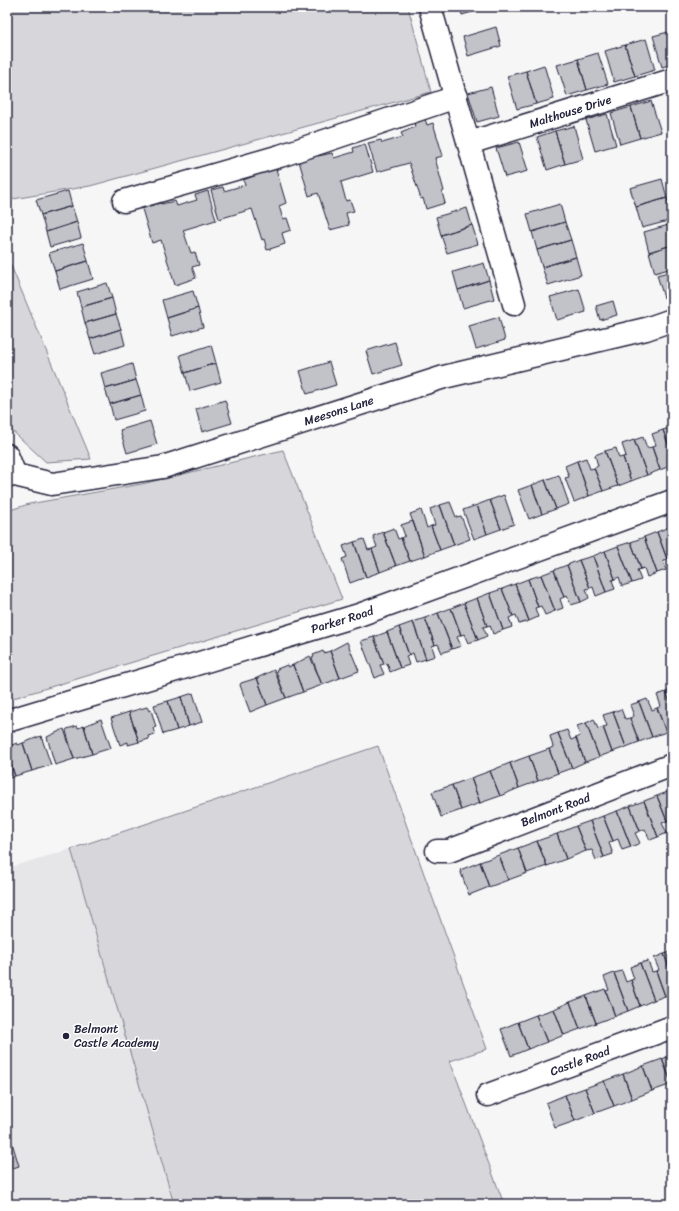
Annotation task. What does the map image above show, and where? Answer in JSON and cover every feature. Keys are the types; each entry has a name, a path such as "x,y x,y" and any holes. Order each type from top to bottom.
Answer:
{"street":[{"path":"430,7 514,304"},
{"name":"Malthouse Drive","path":"469,143 672,80"},
{"path":"124,201 280,156 456,96"},
{"name":"Meesons Lane","path":"11,478 52,484 163,467 444,377 646,329 672,320"},
{"path":"7,455 11,478"},
{"name":"Parker Road","path":"7,721 359,615 672,501"},
{"name":"Belmont Road","path":"437,852 449,850 672,765"},
{"name":"Castle Road","path":"488,1095 672,1027"}],"shaded area":[{"path":"7,7 408,7 431,92 90,186 7,200"},
{"path":"7,256 91,459 46,462 7,426"},
{"path":"283,450 342,599 7,700 7,511 29,504 142,484"},
{"path":"378,746 487,1049 450,1061 504,1204 174,1204 71,849"},
{"name":"Belmont Castle Academy","path":"71,849 174,1204 7,1204 7,868"}],"building":[{"path":"460,7 486,7 486,8 462,15"},
{"path":"496,27 501,46 468,56 463,37"},
{"path":"672,31 672,64 662,67 653,36"},
{"path":"646,39 655,70 635,76 625,45"},
{"path":"625,45 635,76 614,82 605,51"},
{"path":"598,53 608,84 587,90 578,59"},
{"path":"578,59 587,90 567,96 557,65"},
{"path":"544,65 554,99 536,104 526,71"},
{"path":"526,71 536,104 517,109 507,76"},
{"path":"491,87 499,116 477,122 468,93"},
{"path":"651,101 661,132 640,138 631,107"},
{"path":"631,107 640,138 620,144 611,113"},
{"path":"607,114 616,145 595,151 586,120"},
{"path":"425,119 427,125 433,123 443,156 435,158 444,191 442,192 445,203 426,209 423,198 421,199 409,163 377,172 368,143 381,140 382,143 403,137 401,133 415,127 414,122"},
{"path":"574,126 583,159 565,164 555,131"},
{"path":"555,131 565,164 547,170 537,137"},
{"path":"519,142 528,171 505,177 496,148"},
{"path":"365,144 373,172 341,182 346,201 350,200 354,211 346,213 349,225 330,230 318,193 309,196 299,161 305,160 303,154 317,150 318,156 332,153 334,158 354,152 353,148"},
{"path":"268,166 269,171 276,169 286,203 279,206 283,219 287,218 291,230 282,233 285,244 267,250 264,239 262,240 252,209 219,219 211,190 223,187 224,191 245,185 243,180 257,175 255,169"},
{"path":"662,179 667,198 636,207 630,188"},
{"path":"68,191 72,206 41,215 36,200"},
{"path":"208,191 216,220 183,230 191,253 195,252 199,265 192,267 196,278 175,285 161,240 152,243 142,209 147,207 145,201 159,197 161,204 175,201 177,206 197,200 195,195"},
{"path":"667,198 672,220 642,228 636,207"},
{"path":"560,204 565,222 532,232 527,214"},
{"path":"72,206 77,222 46,232 41,215"},
{"path":"467,208 472,225 441,235 436,217"},
{"path":"77,222 81,238 50,247 46,232"},
{"path":"565,222 571,240 537,250 532,232"},
{"path":"672,224 672,245 649,252 644,232"},
{"path":"472,225 478,244 447,253 441,235"},
{"path":"571,240 576,257 542,267 537,250"},
{"path":"83,243 88,261 55,271 49,253"},
{"path":"672,245 672,268 655,273 649,252"},
{"path":"576,257 581,275 548,285 542,267"},
{"path":"88,261 93,279 60,289 55,271"},
{"path":"484,263 489,280 458,290 453,272"},
{"path":"672,271 672,296 664,298 657,275"},
{"path":"489,280 494,299 463,308 458,290"},
{"path":"107,283 112,298 81,307 77,292"},
{"path":"579,289 586,312 557,320 550,297"},
{"path":"193,291 198,308 167,318 162,300"},
{"path":"112,298 116,314 85,323 81,307"},
{"path":"613,301 617,315 600,320 596,306"},
{"path":"198,308 203,327 172,336 167,318"},
{"path":"116,314 121,329 90,339 85,323"},
{"path":"499,317 505,340 476,349 469,326"},
{"path":"121,329 125,345 95,354 90,339"},
{"path":"395,342 402,365 373,374 366,351"},
{"path":"211,345 216,363 185,373 180,355"},
{"path":"329,362 336,385 307,394 300,371"},
{"path":"216,363 221,382 190,391 185,373"},
{"path":"132,364 136,380 105,389 101,373"},
{"path":"136,380 141,395 110,404 105,389"},
{"path":"141,395 145,411 114,420 110,404"},
{"path":"225,400 232,423 202,432 196,409"},
{"path":"150,421 157,444 127,453 120,430"},
{"path":"672,427 672,455 663,430"},
{"path":"663,430 672,455 672,465 660,470 652,447 656,445 652,434"},
{"path":"643,437 647,448 652,447 660,470 647,475 634,440"},
{"path":"634,440 647,475 631,481 623,457 626,456 622,444"},
{"path":"616,448 619,458 623,457 631,481 618,486 605,451"},
{"path":"605,451 618,486 603,491 594,468 598,466 595,455"},
{"path":"586,458 590,469 594,468 603,491 589,496 577,461"},
{"path":"577,461 589,496 574,502 565,478 569,477 565,466"},
{"path":"559,475 569,504 556,509 545,480"},
{"path":"545,480 556,509 542,514 532,485"},
{"path":"532,485 542,514 529,519 518,490"},
{"path":"504,495 514,524 501,529 490,500"},
{"path":"490,500 501,529 487,534 477,505"},
{"path":"450,502 456,517 461,516 470,539 454,545 440,505"},
{"path":"440,505 454,545 440,550 431,526 435,525 430,509"},
{"path":"477,505 487,534 474,539 463,510"},
{"path":"421,510 427,528 431,526 440,550 425,556 410,514"},
{"path":"413,521 425,556 410,561 401,538 405,536 401,525"},
{"path":"669,527 672,535 672,563 670,558 667,559 657,532"},
{"path":"394,528 398,539 401,538 410,561 396,566 383,532"},
{"path":"383,532 396,566 380,572 372,549 377,547 373,536"},
{"path":"657,532 667,559 663,561 666,570 657,573 644,537"},
{"path":"644,537 657,573 647,577 644,568 641,569 631,542"},
{"path":"364,539 368,550 372,549 380,572 366,577 354,542"},
{"path":"354,542 366,577 350,583 342,559 347,557 343,546"},
{"path":"631,542 641,569 637,570 641,580 632,583 618,546"},
{"path":"618,546 632,583 622,586 619,577 615,579 605,551"},
{"path":"605,551 615,579 612,580 615,589 606,592 593,556"},
{"path":"593,556 606,592 596,596 593,587 590,588 579,560"},
{"path":"579,560 590,588 586,589 589,598 581,602 567,565"},
{"path":"567,565 581,602 571,605 567,596 564,597 554,570"},
{"path":"554,570 564,597 560,599 563,608 555,611 541,575"},
{"path":"541,575 555,611 545,615 541,606 538,607 528,579"},
{"path":"528,579 538,607 535,608 538,617 529,621 515,584"},
{"path":"515,584 529,621 519,624 516,615 513,616 502,589"},
{"path":"502,589 513,616 509,618 512,627 503,630 490,593"},
{"path":"490,593 503,630 493,634 490,625 487,626 477,598"},
{"path":"477,598 487,626 483,627 487,636 478,640 464,603"},
{"path":"464,603 478,640 468,643 464,634 461,635 451,608"},
{"path":"451,608 461,635 457,637 461,646 452,649 438,613"},
{"path":"438,613 452,649 442,653 438,644 435,645 425,618"},
{"path":"425,618 435,645 432,646 435,656 426,659 413,622"},
{"path":"413,622 426,659 416,662 413,653 409,655 399,627"},
{"path":"399,627 409,655 406,656 409,665 400,668 387,632"},
{"path":"387,632 400,668 390,672 387,663 384,664 374,637"},
{"path":"374,637 384,664 380,665 384,674 375,678 361,641"},
{"path":"347,642 359,671 340,678 330,651"},
{"path":"323,651 324,653 330,651 340,678 322,685 312,658 314,657 313,655"},
{"path":"310,656 322,685 303,692 293,665"},
{"path":"287,665 288,667 293,665 303,692 286,698 276,672 277,669"},
{"path":"274,670 286,698 267,705 257,678"},
{"path":"257,678 267,705 250,712 240,685 241,683"},
{"path":"672,689 672,708 666,692"},
{"path":"666,692 672,708 672,729 666,732 657,708 661,706 657,695"},
{"path":"193,693 202,722 189,726 181,697"},
{"path":"181,697 189,726 177,730 168,701"},
{"path":"647,699 652,710 657,708 666,732 652,737 639,702"},
{"path":"168,701 177,730 163,734 154,705"},
{"path":"639,702 652,737 639,742 630,718 634,716 630,705"},
{"path":"147,707 149,711 151,710 156,727 153,728 155,734 148,736 149,739 139,742 129,712"},
{"path":"621,709 625,719 630,718 639,742 626,747 613,712"},
{"path":"129,712 139,742 128,745 128,742 120,745 111,718"},
{"path":"613,712 626,747 612,752 603,727 607,726 603,715"},
{"path":"101,719 111,748 92,754 84,726"},
{"path":"594,719 598,729 603,727 612,752 599,757 586,723"},
{"path":"586,723 599,757 585,762 576,738 580,736 577,726"},
{"path":"77,726 78,728 84,726 92,754 74,759 66,731 67,729"},
{"path":"64,729 74,759 55,765 47,737"},
{"path":"567,730 571,740 576,738 585,762 572,768 558,733"},
{"path":"558,733 572,768 558,773 549,749 553,747 550,736"},
{"path":"41,736 51,765 32,771 23,743"},
{"path":"17,743 18,745 23,743 32,771 15,776 7,753 7,747"},
{"path":"549,749 558,773 538,781 529,756"},
{"path":"7,753 15,776 7,779"},
{"path":"529,756 538,781 519,788 510,763"},
{"path":"510,763 519,788 500,796 490,771"},
{"path":"490,771 500,796 480,803 471,778"},
{"path":"471,778 480,803 461,810 452,785"},
{"path":"452,785 461,810 441,817 432,792"},
{"path":"670,791 672,798 672,822 671,819 667,821 657,796"},
{"path":"657,796 667,821 662,823 667,833 658,837 644,801"},
{"path":"644,801 658,837 650,840 645,829 640,831 630,806"},
{"path":"630,806 640,831 635,833 640,843 631,847 617,811"},
{"path":"617,811 631,847 622,850 618,839 613,841 603,816"},
{"path":"603,816 613,841 609,843 613,854 604,857 590,821"},
{"path":"590,821 604,857 596,860 592,850 586,851 576,826"},
{"path":"576,826 586,851 566,859 557,834"},
{"path":"557,834 566,859 547,866 537,841"},
{"path":"537,841 547,866 527,873 518,848"},
{"path":"518,848 527,873 508,880 499,855"},
{"path":"499,855 508,880 489,887 480,862"},
{"path":"480,862 489,887 469,895 460,870"},
{"path":"672,952 672,976 664,954"},
{"path":"664,954 672,976 672,993 665,996 656,971 659,970 654,958"},
{"path":"648,961 652,972 656,971 665,996 654,1000 640,963"},
{"path":"640,963 654,1000 640,1006 631,980 634,979 630,967"},
{"path":"622,971 626,982 631,980 640,1006 628,1011 614,973"},
{"path":"614,973 628,1011 615,1016 606,991 609,990 604,977"},
{"path":"605,989 615,1016 596,1023 586,996"},
{"path":"586,996 596,1023 580,1029 570,1002"},
{"path":"570,1002 580,1029 564,1035 554,1009"},
{"path":"554,1009 564,1035 547,1042 536,1015"},
{"path":"536,1015 547,1042 528,1049 518,1022"},
{"path":"518,1022 528,1049 511,1056 501,1029"},
{"path":"672,1055 672,1084 662,1059"},
{"path":"662,1059 672,1084 652,1091 643,1066"},
{"path":"643,1066 652,1091 632,1099 623,1074"},
{"path":"623,1074 632,1099 614,1106 604,1081"},
{"path":"604,1081 614,1106 595,1113 585,1088"},
{"path":"585,1088 595,1113 575,1121 565,1095"},
{"path":"565,1095 575,1121 555,1128 546,1103"},
{"path":"7,1126 19,1166 7,1170"}],"place":[{"name":"Belmont Castle Academy","path":"66,1036"}]}
